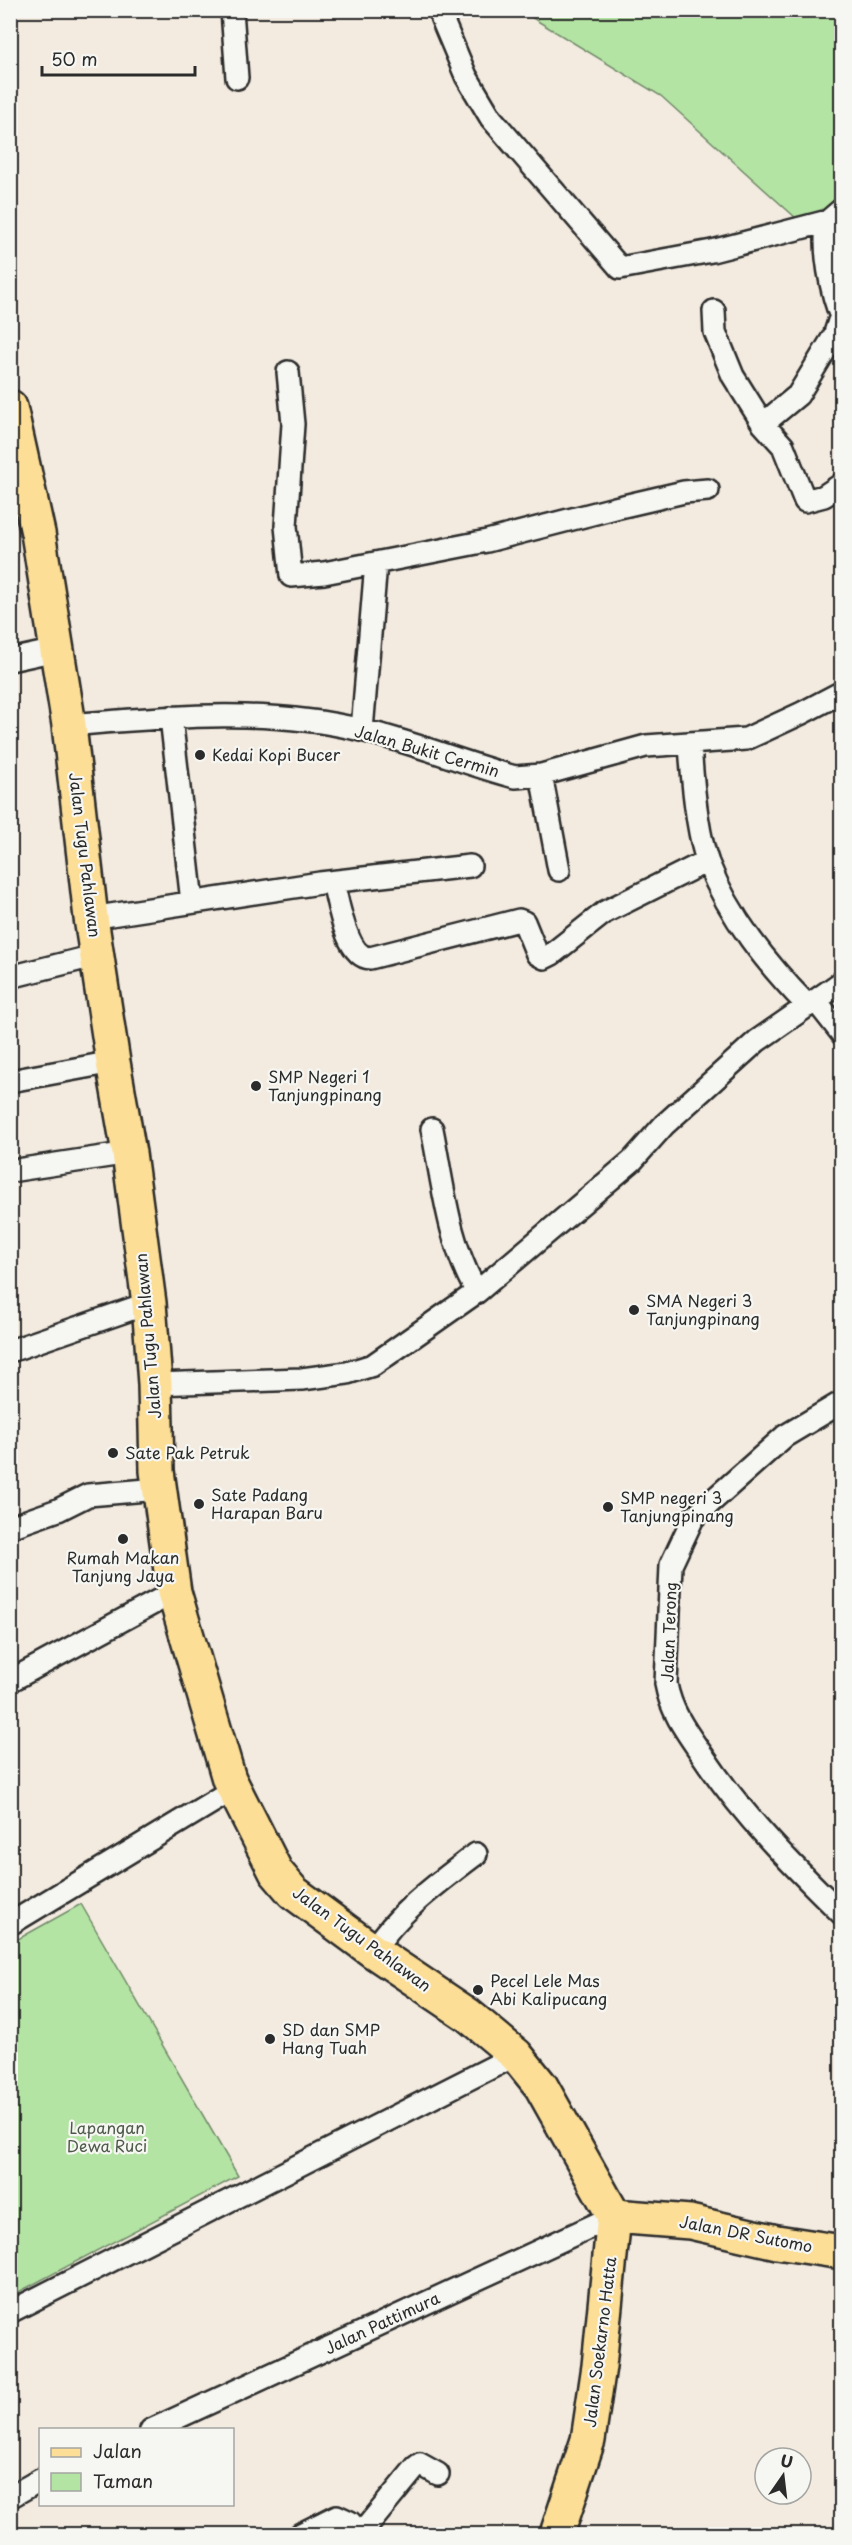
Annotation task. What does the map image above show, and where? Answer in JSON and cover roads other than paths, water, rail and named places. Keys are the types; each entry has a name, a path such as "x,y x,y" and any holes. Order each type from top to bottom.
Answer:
{"main road":[{"name":"Jalan Tugu Pahlawan","path":"10,407 19,492 38,533 69,725 112,1062 129,1153 149,1303 155,1384 157,1471 174,1592 234,1789 276,1872 293,1892 373,1951 476,2021 516,2055 541,2086 614,2216"},
{"name":"Jalan DR Sutomo","path":"614,2216 690,2222 777,2242 842,2252"},
{"name":"Jalan Soekarno Hatta","path":"557,2535 588,2440 600,2366 614,2216"}],"street":[{"path":"232,10 237,78"},
{"path":"442,19 466,76 491,118 620,268 712,251 835,215"},
{"path":"763,424 798,395 834,336 841,319 825,235 835,215"},
{"path":"714,311 715,332 733,376 763,424 783,446 805,501 824,496 842,484"},
{"path":"288,372 293,424 286,526 291,576 376,563 487,541 684,492 708,490"},
{"path":"362,730 376,563"},
{"path":"10,660 56,650"},
{"name":"Jalan Bukit Cermin","path":"69,725 171,717 240,716 295,719 362,730 515,777 541,775 646,746 746,739 842,692"},
{"path":"171,717 192,902"},
{"path":"690,744 692,772 707,861 743,930 766,961 842,1034"},
{"path":"541,775 559,870"},
{"path":"333,882 353,948 362,956 370,958 519,920 524,922 537,954 543,958 552,954 605,912 707,861"},
{"path":"92,918 333,882 470,866"},
{"path":"10,977 98,955"},
{"path":"155,1384 302,1379 347,1373 373,1365 477,1292 632,1161 664,1125 757,1041 842,982"},
{"path":"10,1081 112,1062"},
{"path":"432,1129 454,1240 467,1276 477,1292"},
{"path":"10,1171 129,1153"},
{"path":"10,1351 149,1303"},
{"name":"Jalan Terong","path":"842,1402 786,1436 693,1518 671,1564 666,1684 669,1701 681,1724 746,1816 842,1914"},
{"path":"10,1527 88,1495 159,1489"},
{"path":"10,1681 174,1592"},
{"path":"10,1924 234,1789"},
{"path":"373,1951 387,1929 406,1909 476,1854"},
{"path":"10,2312 516,2055"},
{"name":"Jalan Pattimura","path":"155,2428 614,2216"},
{"path":"301,2535 337,2516 350,2523 360,2535 416,2467 420,2464 438,2474"},
{"path":"10,2497 39,2481"}],"place":[{"name":"Kedai Kopi Bucer","path":"200,755"},
{"name":"SMP Negeri 1 Tanjungpinang","path":"256,1086"},
{"name":"SMA Negeri 3 Tanjungpinang","path":"634,1310"},
{"name":"Sate Pak Petruk","path":"113,1453"},
{"name":"Sate Padang Harapan Baru","path":"199,1504"},
{"name":"SMP negeri 3 Tanjungpinang","path":"608,1507"},
{"name":"Rumah Makan Tanjung Jaya","path":"123,1539"},
{"name":"Pecel Lele Mas Abi Kalipucang","path":"478,1990"},
{"name":"SD dan SMP Hang Tuah","path":"270,2039"}],"park label":[{"name":"Lapangan Dewa Ruci","path":"107,2137"}]}
